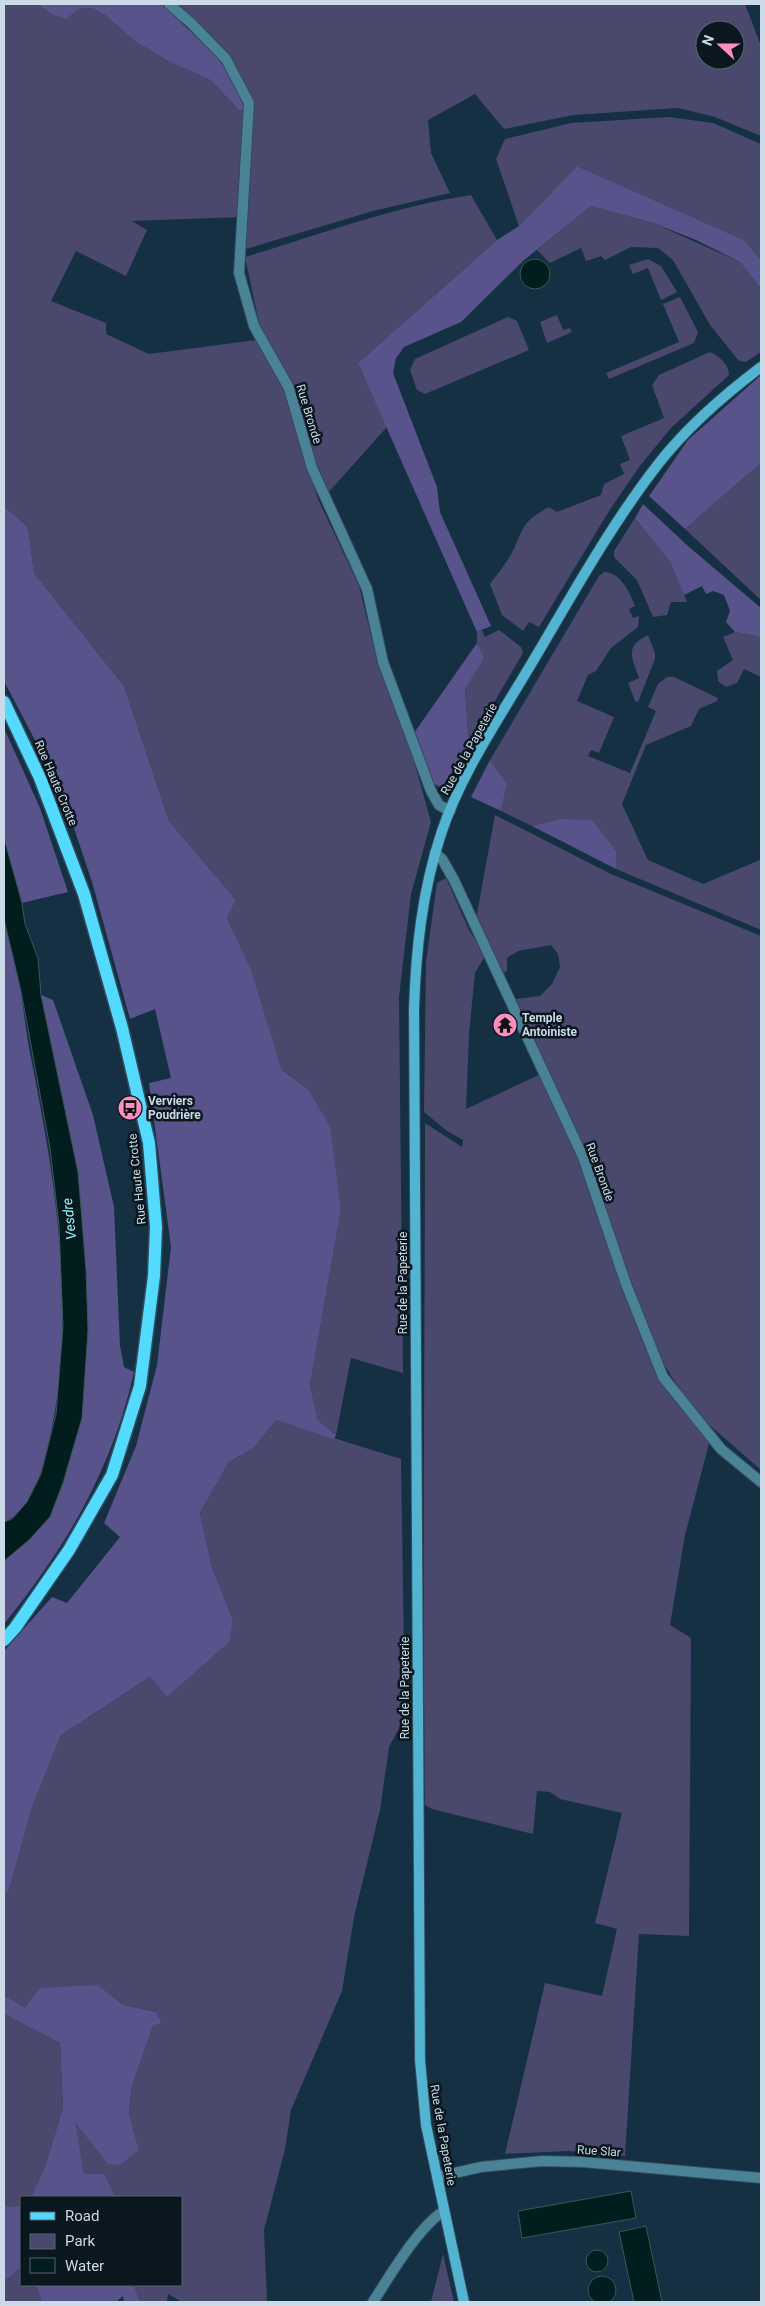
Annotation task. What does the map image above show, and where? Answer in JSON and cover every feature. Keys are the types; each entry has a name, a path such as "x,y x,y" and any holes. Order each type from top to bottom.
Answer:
{"main road":[{"name":"Rue de la Papeterie","path":"464,2302 436,2177 422,2095 420,2050 414,1019 416,950 426,890 435,854 450,811 480,750 596,556 660,462 688,430 712,407 761,367"},
{"name":"Rue Haute Crotte","path":"4,702 40,778 84,894 122,1028 149,1143 156,1227 154,1276 140,1386 112,1475 69,1550 15,1628 4,1640"}],"street":[{"name":"Rue Bronde","path":"170,4 192,23 226,60 249,103 238,273 254,326 289,388 312,468 367,589 383,662 431,791 440,806 450,811"},
{"name":"Rue Bronde","path":"435,854 442,859 454,880 583,1157 626,1284 663,1377 721,1449 761,1482"},
{"name":"Rue Slar","path":"436,2177 481,2167 542,2161 583,2162 761,2178"},
{"path":"373,2302 406,2252 435,2216 444,2211"}],"green space":[{"path":"4,4 37,4 51,14 92,8 105,15 135,41 168,61 210,80 240,111 245,109 241,217 132,221 147,230 126,276 76,251 51,301 106,323 106,334 149,354 256,340 287,392 318,499 359,586 374,648 414,761 431,822 411,894 399,997 403,1373 351,1358 336,1435 318,1420 310,1385 341,1210 308,1089 282,1070 248,963 227,918 236,900 169,821 124,686 34,573 28,527 4,506"},
{"path":"173,4 745,4 761,46 761,136 715,117 678,108 573,115 504,129 475,94 428,120 431,153 450,193 373,211 246,249 253,100 216,42"},
{"path":"669,117 713,123 761,144 761,260 744,240 577,166 519,226 496,159 505,139 571,123"},
{"path":"471,195 497,240 358,363 387,427 327,494 303,427 262,337 245,257 414,206"},
{"path":"591,206 653,223 740,262 761,289 761,352 746,362 739,361 710,325 673,260 658,248 631,247 605,260 601,256 586,261 581,248 550,263 537,250"},
{"path":"648,259 661,266 677,292 661,300 648,268 633,274 629,265"},
{"path":"680,297 698,332 694,343 609,379 606,373 679,342 663,304"},
{"path":"557,315 563,330 570,328 572,332 547,343 540,322"},
{"path":"508,317 517,321 529,350 425,394 417,390 410,370 415,359"},
{"path":"710,352 723,361 729,371 729,375 671,428 639,467 609,511 539,627 529,622 523,631 502,615 490,584 509,558 527,523 549,507 557,512 601,495 604,484 624,474 620,464 630,460 621,436 664,418 652,385 659,375"},
{"path":"761,463 761,600 685,529"},
{"path":"635,518 670,562 687,602 671,602 667,615 653,617 637,580 614,557 614,551"},
{"path":"604,572 615,575 624,584 635,606 629,609 633,618 639,616 638,627 611,648 596,671 588,675 577,701 614,717 599,753 591,750 588,756 630,773 656,711 648,707 658,684 667,677 674,677 718,698 717,701 699,709 691,726 646,745 622,804 648,860 703,884 760,860 761,856 761,930 616,869 616,851 560,819 532,826 501,811 507,784 490,760 599,576"},
{"path":"482,630 485,637 499,630 521,647 523,653 469,745 465,689 483,658 477,643 477,632"},
{"path":"735,632 761,637 761,677 744,669 737,683 726,687 718,681 717,671 733,660 723,637"},
{"path":"648,635 655,653 655,659 638,702 635,701 628,683 639,678 632,653 635,644"},
{"path":"495,815 611,874 761,936 761,1470 699,1416 671,1376 651,1341 559,1094 516,999 540,996 552,984 560,967 558,954 551,945 518,951 507,958 507,971 502,974 476,919"},
{"path":"446,878 469,930 485,956 475,973 469,1034 466,1109 543,1073 589,1186 622,1288 650,1356 677,1404 710,1440 685,1535 670,1625 691,1638 689,1936 639,1934 625,2156 569,2151 505,2154 545,1983 602,1996 617,1929 595,1923 622,1813 560,1799 550,1792 537,1791 533,1834 432,1809 425,1805 425,1123 462,1147 463,1140 447,1131 424,1112 426,962 437,883"},
{"path":"276,1420 401,1459 405,1717 389,1747 380,1810 354,1917 342,1991 291,2110 285,2149 264,2230 267,2302 182,2302 168,2294 167,2302 140,2302 134,2286 182,2286 182,2196 115,2196 105,2174 84,2174 74,2121 139,2150 129,2113 132,2086 153,2026 162,2023 156,2012 124,2005 98,1985 25,2008 4,1995 4,1897 9,1890 32,1808 61,1735 150,1677 167,1697 233,1620 212,1567 200,1513 229,1462 254,1448"},
{"path":"4,2014 60,2043 63,2107 46,2164 31,2196 20,2196 20,2207 5,2207 4,2210"},
{"path":"443,2254 454,2302 431,2302"},
{"path":"20,2268 20,2286 36,2286 42,2302 4,2302 4,2282"}],"shaded area":[{"path":"37,4 162,4 217,57 234,81 245,109 240,111 210,80 168,61 135,41 105,15 92,8 78,9 66,19 51,14"},
{"path":"577,166 744,240 761,260 761,289 740,262 696,240 653,223 591,206 523,261 461,322 404,347 396,358 393,373 437,487 440,512 491,626 477,632 358,363 497,240 519,226"},
{"path":"761,375 761,463 685,529 649,496 688,440"},
{"path":"643,504 688,546 761,608 761,637 735,632 726,622 730,611 724,595 713,591 706,594 702,586 684,595 670,562 635,518"},
{"path":"4,506 28,527 34,573 124,686 169,821 236,900 227,918 250,967 282,1070 308,1089 330,1127 341,1210 310,1385 318,1420 336,1435 334,1439 276,1420 254,1448 229,1462 200,1513 212,1567 233,1620 229,1642 167,1697 150,1677 61,1735 32,1808 9,1890 4,1897 4,1651 52,1597 67,1603 120,1537 104,1523 136,1446 157,1365 171,1247 149,1083 171,1078 155,1009 130,1019 92,882 62,792 4,681"},
{"path":"477,643 484,658 465,689 469,745 442,788 429,781 414,733"},
{"path":"4,728 40,808 68,892 22,903 4,838"},
{"path":"490,760 507,784 501,811 471,797"},
{"path":"560,819 592,820 616,851 616,869 532,826"},
{"path":"4,919 19,984 48,1151 60,1251 63,1301 62,1351 57,1401 47,1450 33,1492 21,1510 4,1522"},
{"path":"41,995 53,1000 93,1115 114,1207 120,1346 124,1367 134,1372 125,1408 113,1442 84,1506 47,1566 4,1624 4,1561 29,1540 88,1331 86,1270 78,1173"},
{"path":"98,1985 124,2005 156,2012 162,2023 153,2026 132,2086 129,2113 139,2150 120,2165 108,2164 75,2122 84,2174 105,2174 115,2196 31,2196 46,2164 63,2107 60,2043 4,2014 4,1995 25,2008 40,1988"},
{"path":"5,2207 20,2207 20,2268 4,2282"},
{"path":"36,2286 134,2286 140,2302 124,2302 123,2296 116,2302 42,2302"}],"water":[{"path":"535,259 541,260 549,268 549,280 541,288 535,289 529,288 521,280 520,274 521,268 529,260"},
{"name":"Vesdre","path":"4,838 22,903 25,924 38,958 41,995 78,1172 86,1270 88,1331 82,1418 63,1483 50,1517 29,1540 4,1561 4,1522 12,1519 27,1502 41,1474 56,1414 63,1327 59,1225 50,1148 21,991 4,919"},
{"path":"631,2191 636,2218 522,2238 518,2211"},
{"path":"646,2226 662,2302 634,2302 619,2232"},
{"path":"597,2250 605,2253 608,2261 605,2269 597,2272 589,2269 586,2261 589,2253"},
{"path":"602,2276 612,2280 616,2290 612,2300 602,2304 592,2300 588,2290 592,2280"}],"place":[{"name":"Temple Antoiniste","path":"505,1025"},
{"name":"Verviers Poudrière","path":"130,1108"}]}
